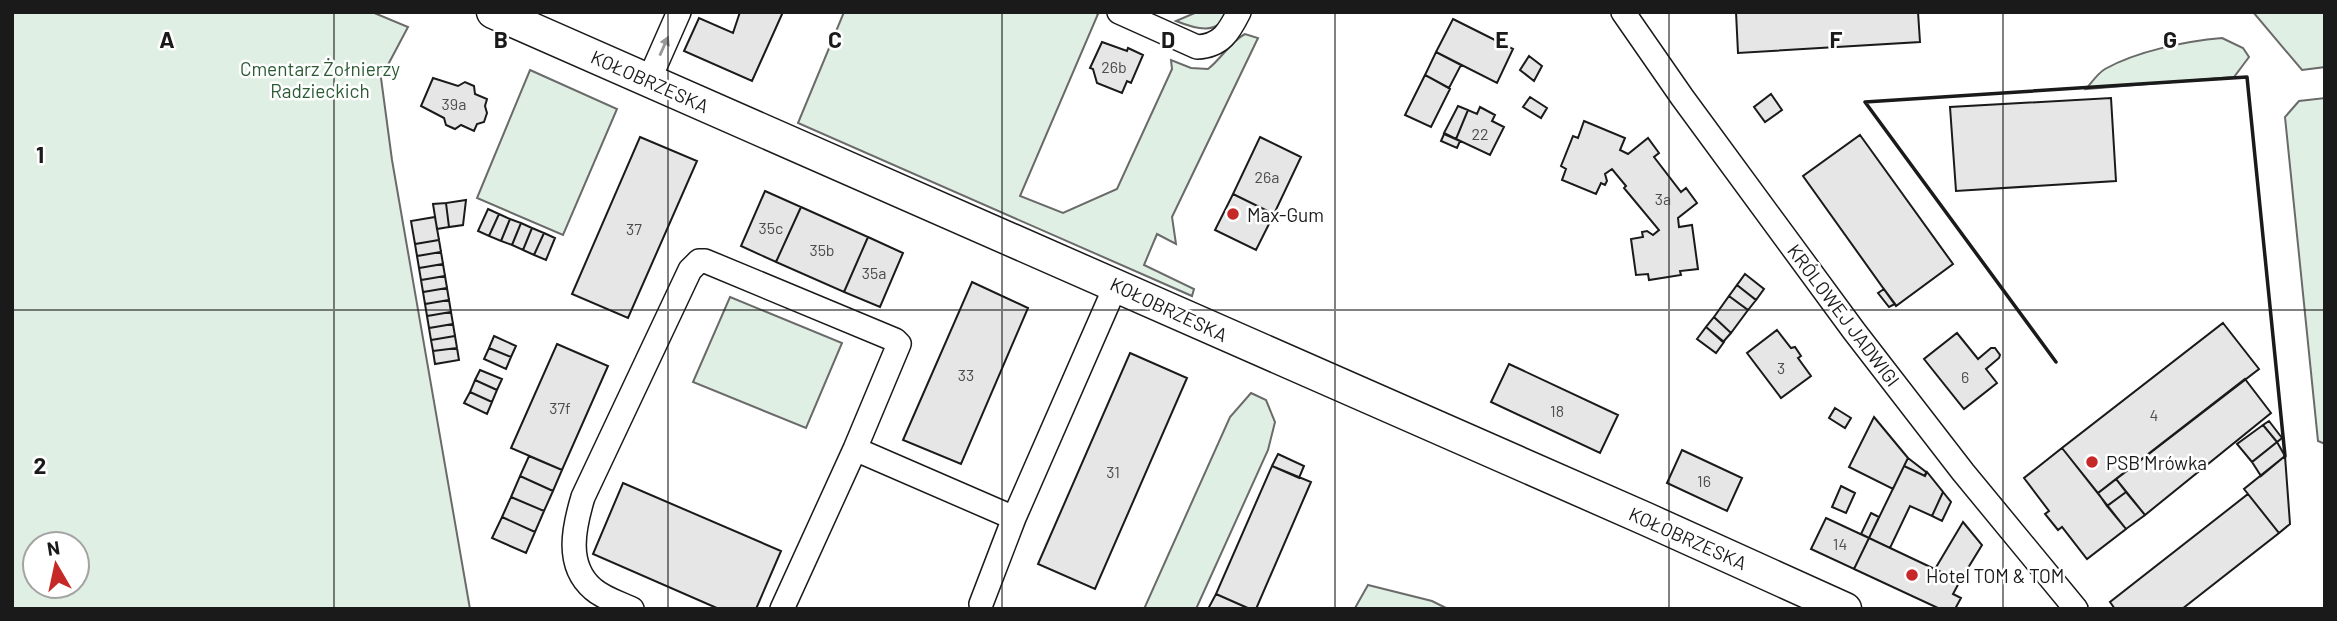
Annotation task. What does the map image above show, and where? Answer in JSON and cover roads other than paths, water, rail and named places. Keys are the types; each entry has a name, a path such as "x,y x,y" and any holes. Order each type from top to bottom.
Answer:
{"main road":[{"name":"KOŁOBRZESKA","path":"493,12 1609,502 1845,609"}],"street":[{"path":"649,80 679,12"},
{"path":"1119,12 1197,47 1211,47 1221,41 1239,12"},
{"name":"KRÓLOWEJ JADWIGI","path":"1623,12 1854,331 1963,472 2076,609"},
{"path":"632,609 595,591 586,582 578,570 573,534 583,497 690,270 699,261 712,263 899,344 855,449 782,609"},
{"path":"981,604 1014,518 1116,285"},
{"path":"855,449 1014,518"}],"place":[{"name":"Max-Gum","path":"1233,214"},
{"name":"PSB Mrówka","path":"2092,462"},
{"name":"Hotel TOM & TOM","path":"1912,575"}],"park label":[{"name":"Cmentarz Żołnierzy Radzieckich","path":"320,79"}]}
